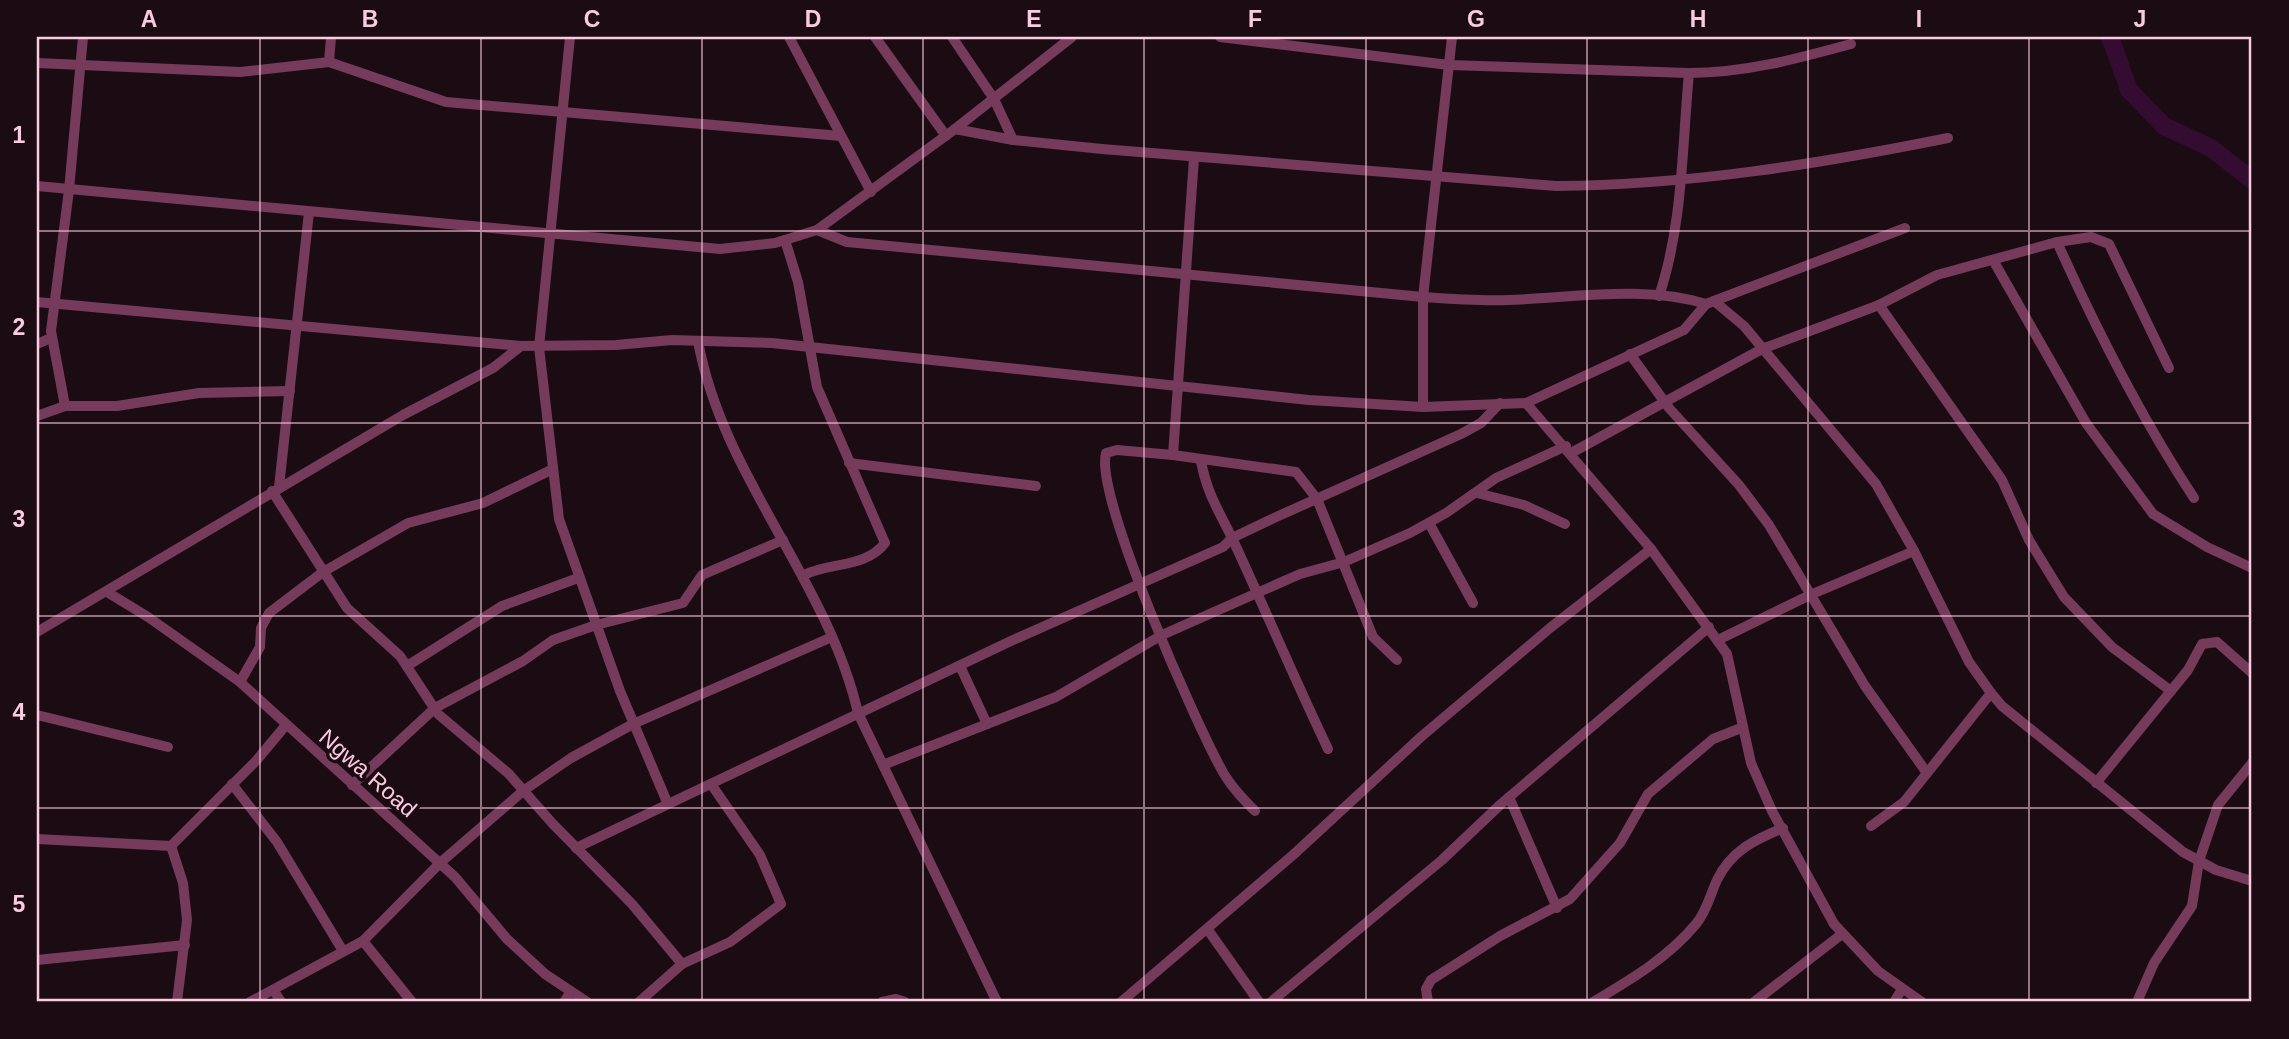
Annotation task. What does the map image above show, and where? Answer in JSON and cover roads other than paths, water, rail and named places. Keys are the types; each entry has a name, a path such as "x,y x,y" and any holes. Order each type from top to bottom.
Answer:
{"street":[{"path":"65,406 51,338 69,190 83,37"},
{"path":"329,62 331,37"},
{"path":"570,37 539,347 553,469 562,531 578,578 632,724 667,802"},
{"path":"789,37 871,192"},
{"path":"874,37 951,132 1194,158 1556,186 1678,180 1766,172 1948,138"},
{"path":"952,37 994,99 1013,139"},
{"path":"37,186 720,249 785,240 817,230 871,192 994,99 1069,37"},
{"path":"1220,37 1449,65 1689,73 1727,73 1850,44"},
{"path":"1423,407 1423,297 1452,37"},
{"path":"37,64 240,72 329,62 434,99 841,136"},
{"path":"1658,296 1674,245 1689,73"},
{"path":"1172,455 1194,158"},
{"path":"309,212 290,391 275,489 323,572 355,616 386,641 407,666 435,708 509,774 576,848 632,904 682,964"},
{"path":"37,302 521,346 698,341 810,346 1310,400 1423,407 1526,402 1684,330 1710,302 1905,229"},
{"path":"817,230 847,242 1185,272 1423,297 1508,300 1658,296 1710,302 1744,326 1876,484 1914,551 1969,662 2002,706 2096,783 2199,861 2252,881"},
{"path":"883,765 1071,690 1083,680 1161,635 1300,574 1344,562 1429,523 1504,474 1569,449 1762,349 1879,305 1937,275 2057,242 2091,237 2109,244 2169,368"},
{"path":"785,240 798,282 817,387 885,543 879,551 862,560 825,566 804,575"},
{"path":"2057,242 2104,344 2157,442 2194,498"},
{"path":"1993,260 2086,422 2145,505 2175,529 2252,568"},
{"path":"1879,305 2002,480 2029,540 2064,597 2112,647 2171,691"},
{"path":"37,344 51,338"},
{"path":"698,341 708,387 724,427 804,575 848,676 858,713 997,1002"},
{"path":"37,632 402,415 493,368 521,346"},
{"path":"1630,354 1664,401 1739,485 1769,525 1865,686 1927,773"},
{"path":"37,416 65,406 117,406 199,393 290,391"},
{"path":"1526,402 1569,449 1651,549 1709,626 1727,654 1741,728 1762,791 1842,934 1878,971 1922,1002"},
{"path":"576,848 667,802 711,784 1013,640 1142,585 1223,547 1232,538 1461,434 1481,422 1500,403"},
{"path":"1255,811 1233,788 1220,766 1161,635 1113,512 1105,478 1105,457 1110,451 1172,455 1296,472 1317,499 1373,637 1397,660"},
{"path":"1201,461 1211,500 1232,538 1255,594 1328,749"},
{"path":"849,463 1036,486"},
{"path":"240,681 260,647 261,628 269,613 323,572 408,523 483,503 553,469"},
{"path":"1477,493 1524,505 1565,524"},
{"path":"1429,523 1473,603"},
{"path":"352,785 435,708 523,661 553,640 596,625 683,603 702,575 783,540"},
{"path":"1121,1002 1208,930 1422,736 1550,628 1651,549"},
{"path":"1718,640 1810,595 1914,551"},
{"path":"407,666 502,606 578,578"},
{"name":"Ngwa Road","path":"107,592 240,681 440,863 508,939 567,998 587,1002"},
{"path":"1271,1002 1434,867 1509,797 1709,626"},
{"path":"250,1002 363,941 440,863 523,791 570,758 632,724 832,637"},
{"path":"2096,783 2188,670 2197,650 2207,641 2222,645 2252,673"},
{"path":"960,666 987,724"},
{"path":"1871,826 1905,802 1991,693"},
{"path":"37,715 168,747"},
{"path":"37,839 171,845 286,725"},
{"path":"1428,1002 1426,989 1431,980 1500,936 1557,908 1580,889 1620,843 1642,802 1656,786 1713,740 1741,728"},
{"path":"2137,1002 2154,963 2192,906 2199,861 2218,805 2252,764"},
{"path":"232,784 277,842 342,951"},
{"path":"639,1002 682,964 730,942 781,904 760,855 711,784"},
{"path":"1509,797 1557,908"},
{"path":"1593,1002 1658,960 1685,937 1705,911 1716,882 1732,857 1757,839 1783,828"},
{"path":"171,845 186,902 185,945 177,1002"},
{"path":"1208,930 1259,1002"},
{"path":"1754,1002 1842,934"},
{"path":"363,941 406,1000"},
{"path":"37,960 185,945"},
{"path":"1895,1002 1902,989"},
{"path":"274,991 281,1002"},
{"path":"882,1002 896,999 905,1002"}],"waterway":[{"path":"2110,37 2129,90 2164,126 2211,148 2252,180"}]}
